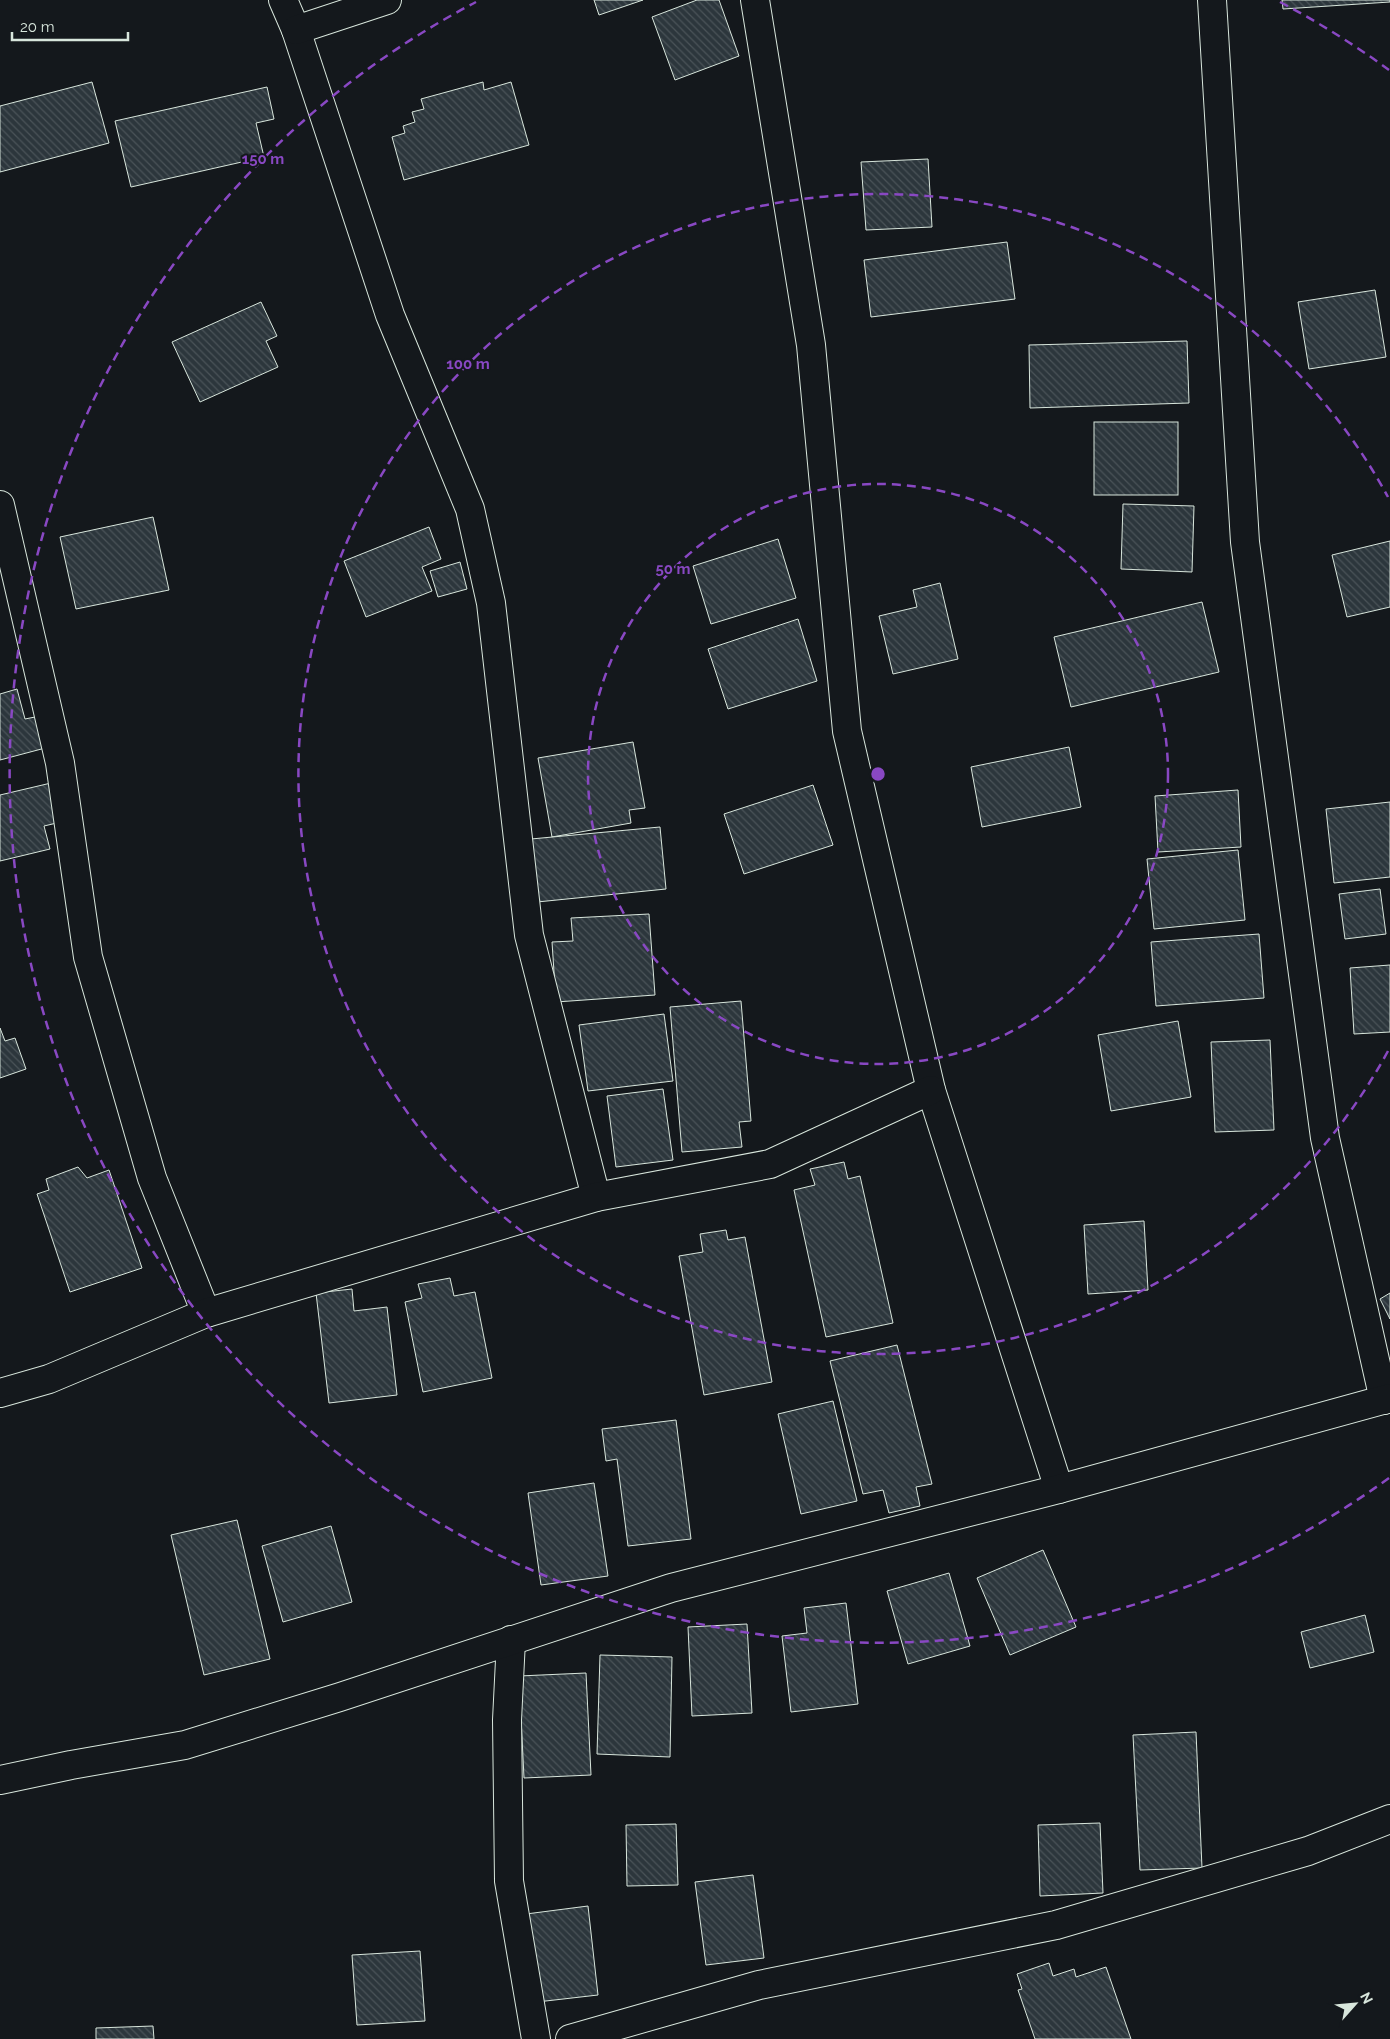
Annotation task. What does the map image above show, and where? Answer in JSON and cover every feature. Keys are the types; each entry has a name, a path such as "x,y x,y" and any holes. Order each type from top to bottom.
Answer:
{"street":[{"path":"283,0 296,30 390,315 470,510 491,604 529,935 596,1197"},
{"path":"296,30 387,0"},
{"path":"755,0 811,345 847,731 931,1090 1059,1489"},
{"path":"0,1780 71,1764 185,1745 671,1588 1059,1489 1387,1399 1325,1138 1245,542 1212,0"},
{"path":"0,505 60,763 88,957 152,1178 206,1313"},
{"path":"0,1393 49,1379 206,1313 596,1197 770,1164 931,1090"},
{"path":"511,1640 507,1720 509,1881 536,2039"},
{"path":"570,2039 758,1985 1056,1924 1308,1851 1390,1819"}],"building":[{"path":"594,0 643,0 599,15"},
{"path":"697,0 719,0 739,56 675,80 652,17"},
{"path":"1282,0 1390,0 1390,2 1283,9"},
{"path":"92,82 109,143 0,172 0,106"},
{"path":"483,82 484,90 511,82 529,145 404,180 392,137 405,133 403,126 415,122 412,112 424,109 421,99"},
{"path":"267,87 274,119 256,123 264,157 131,187 115,121"},
{"path":"928,159 932,227 866,230 861,162"},
{"path":"1007,242 1015,299 871,317 864,260"},
{"path":"1375,290 1386,357 1309,369 1298,302"},
{"path":"261,302 277,336 266,341 278,367 200,402 172,342"},
{"path":"1187,341 1189,403 1030,408 1029,345"},
{"path":"1094,422 1178,422 1178,495 1094,495"},
{"path":"1123,504 1194,506 1192,572 1121,569"},
{"path":"153,517 169,590 76,609 60,537"},
{"path":"429,527 441,559 422,567 432,591 366,617 344,561"},
{"path":"778,539 796,598 711,624 693,566"},
{"path":"1390,541 1390,607 1347,617 1332,555"},
{"path":"460,562 467,589 438,597 430,571"},
{"path":"940,583 958,659 893,674 879,616 917,607 913,590"},
{"path":"1202,602 1219,672 1071,707 1054,637"},
{"path":"798,619 817,681 728,709 708,649"},
{"path":"17,689 25,719 40,716 49,747 0,760 0,694"},
{"path":"633,742 645,808 629,810 631,823 552,837 538,758"},
{"path":"1069,747 1081,807 982,827 971,767"},
{"path":"51,783 61,822 44,826 50,849 0,861 0,795"},
{"path":"813,785 833,845 744,874 724,814"},
{"path":"1238,790 1241,847 1158,852 1155,796"},
{"path":"1390,802 1390,877 1334,883 1326,809"},
{"path":"660,827 666,889 537,902 531,839"},
{"path":"1238,850 1245,920 1154,929 1147,859"},
{"path":"1380,889 1386,934 1345,939 1339,894"},
{"path":"649,914 655,995 556,1002 552,942 573,941 571,918"},
{"path":"1259,934 1264,998 1156,1006 1151,942"},
{"path":"1390,965 1390,1032 1354,1034 1350,968"},
{"path":"741,1001 751,1121 739,1122 742,1147 682,1152 670,1007"},
{"path":"664,1014 673,1081 588,1091 579,1025"},
{"path":"1178,1021 1191,1097 1111,1111 1098,1035"},
{"path":"0,1028 5,1041 15,1038 26,1069 0,1078"},
{"path":"1270,1040 1274,1130 1215,1132 1211,1042"},
{"path":"663,1089 673,1160 616,1167 607,1096"},
{"path":"844,1162 848,1179 860,1176 893,1323 826,1337 794,1190 815,1185 810,1169"},
{"path":"78,1167 87,1178 109,1170 142,1268 70,1292 37,1194 49,1190 46,1179"},
{"path":"1144,1221 1148,1290 1088,1294 1084,1225"},
{"path":"726,1230 728,1240 745,1237 772,1382 704,1395 679,1256 703,1252 700,1234"},
{"path":"450,1278 454,1296 475,1292 492,1378 423,1392 405,1302 422,1298 418,1284"},
{"path":"352,1289 354,1311 387,1307 397,1395 329,1403 316,1293"},
{"path":"1390,1293 1390,1319 1380,1299"},
{"path":"897,1345 932,1484 916,1487 920,1506 889,1513 883,1490 863,1494 830,1361"},
{"path":"833,1401 857,1501 801,1514 778,1414"},
{"path":"676,1420 691,1539 628,1546 617,1459 606,1461 602,1429"},
{"path":"594,1483 608,1576 541,1585 528,1493"},
{"path":"237,1520 270,1659 204,1675 171,1535"},
{"path":"331,1526 352,1602 283,1622 262,1546"},
{"path":"1043,1550 1076,1627 1010,1655 977,1578"},
{"path":"949,1573 970,1646 908,1664 887,1591"},
{"path":"846,1603 858,1704 791,1712 782,1636 807,1633 804,1608"},
{"path":"1365,1615 1374,1652 1310,1668 1301,1632"},
{"path":"747,1624 752,1713 692,1716 688,1627"},
{"path":"600,1655 672,1657 670,1757 597,1754"},
{"path":"586,1673 591,1775 524,1778 519,1676"},
{"path":"1196,1732 1202,1868 1140,1870 1133,1735"},
{"path":"1100,1823 1103,1893 1040,1896 1038,1825"},
{"path":"676,1824 678,1885 627,1886 626,1825"},
{"path":"753,1875 764,1958 706,1965 695,1882"},
{"path":"588,1906 598,1995 537,2002 526,1914"},
{"path":"420,1951 425,2021 357,2025 352,1955"},
{"path":"1049,1963 1053,1976 1074,1969 1076,1977 1106,1967 1131,2039 1035,2039 1018,1990 1022,1989 1017,1974"},
{"path":"153,2026 154,2039 96,2039 96,2028"}]}
